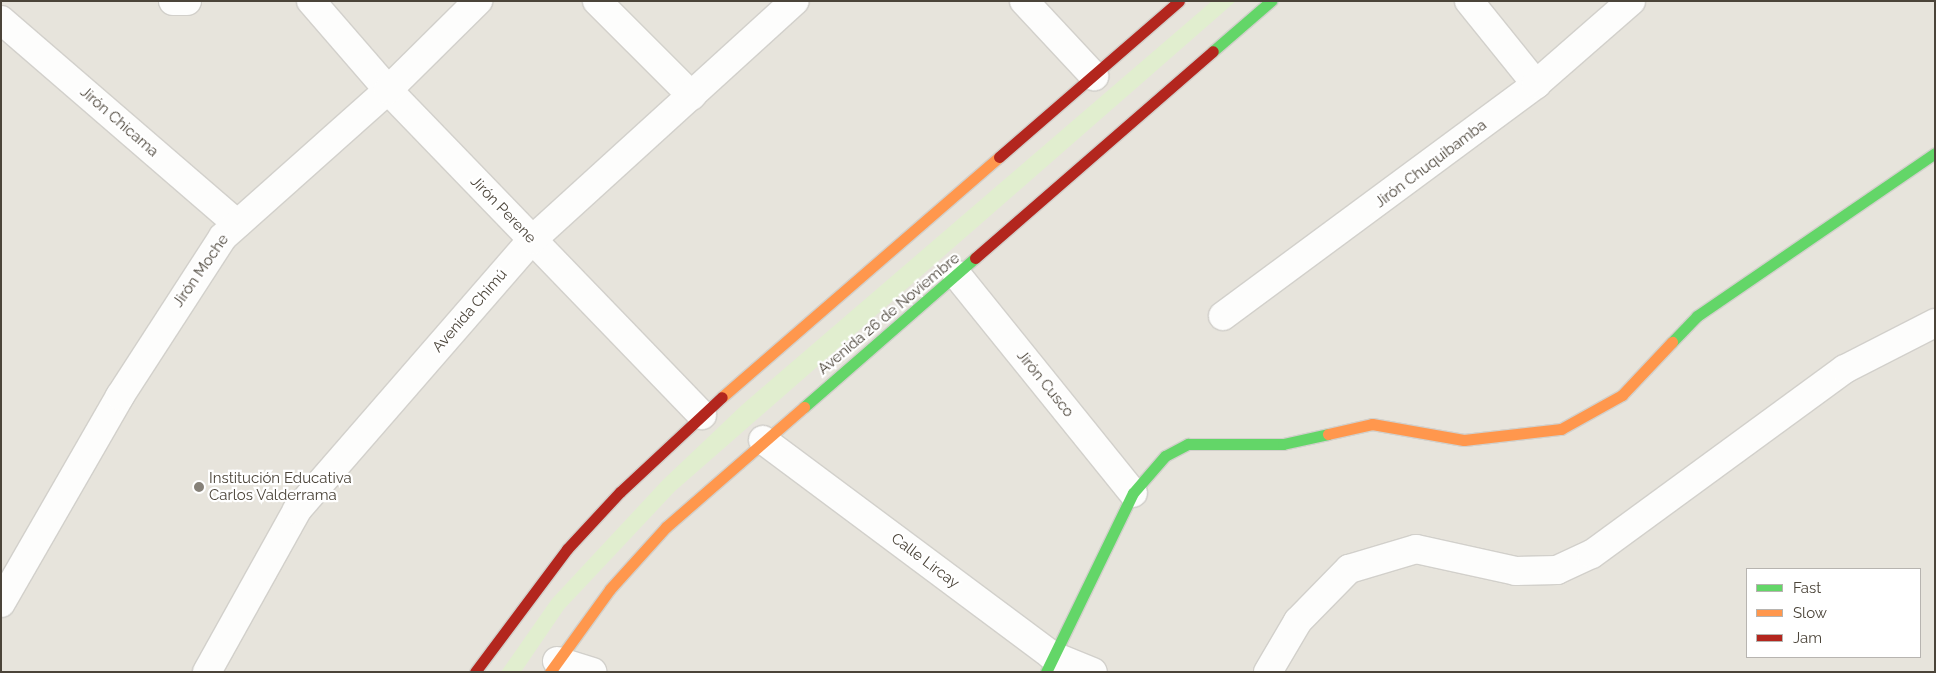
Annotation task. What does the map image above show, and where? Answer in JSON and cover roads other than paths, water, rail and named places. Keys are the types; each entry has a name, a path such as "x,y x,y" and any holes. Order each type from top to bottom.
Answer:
{"main road":[{"path":"475,672 567,549 702,415 1180,1"},
{"name":"Avenida 26 de Noviembre","path":"553,666 610,590 666,527 763,440 958,275 1271,1"},
{"path":"1048,663 1133,493 1165,456 1188,444 1211,441 1283,444 1372,424 1464,440 1561,429 1622,395 1697,316 1935,153"}],"street":[{"path":"173,1 187,1"},
{"name":"Jirón Perene","path":"310,1 388,90 702,415"},
{"name":"Jirón Moche","path":"1,604 125,388 184,293 223,236 388,90 478,1"},
{"path":"597,1 692,96"},
{"name":"Avenida Chimú","path":"207,672 297,510 532,240 795,1"},
{"path":"1024,1 1094,76"},
{"path":"1470,1 1536,84"},
{"name":"Jirón Chuquibamba","path":"1223,316 1536,84 1631,1"},
{"name":"Jirón Chicama","path":"1,20 237,224"},
{"name":"Jirón Cusco","path":"958,275 1133,493"},
{"path":"1268,672 1298,621 1349,570 1416,549 1516,571 1557,570 1592,554 1845,369 1935,323"},
{"name":"Calle Lircay","path":"763,440 1048,663 1093,672"},
{"path":"553,666 592,672"}],"place":[{"name":"Institución Educativa Carlos Valderrama","path":"199,487"}]}
